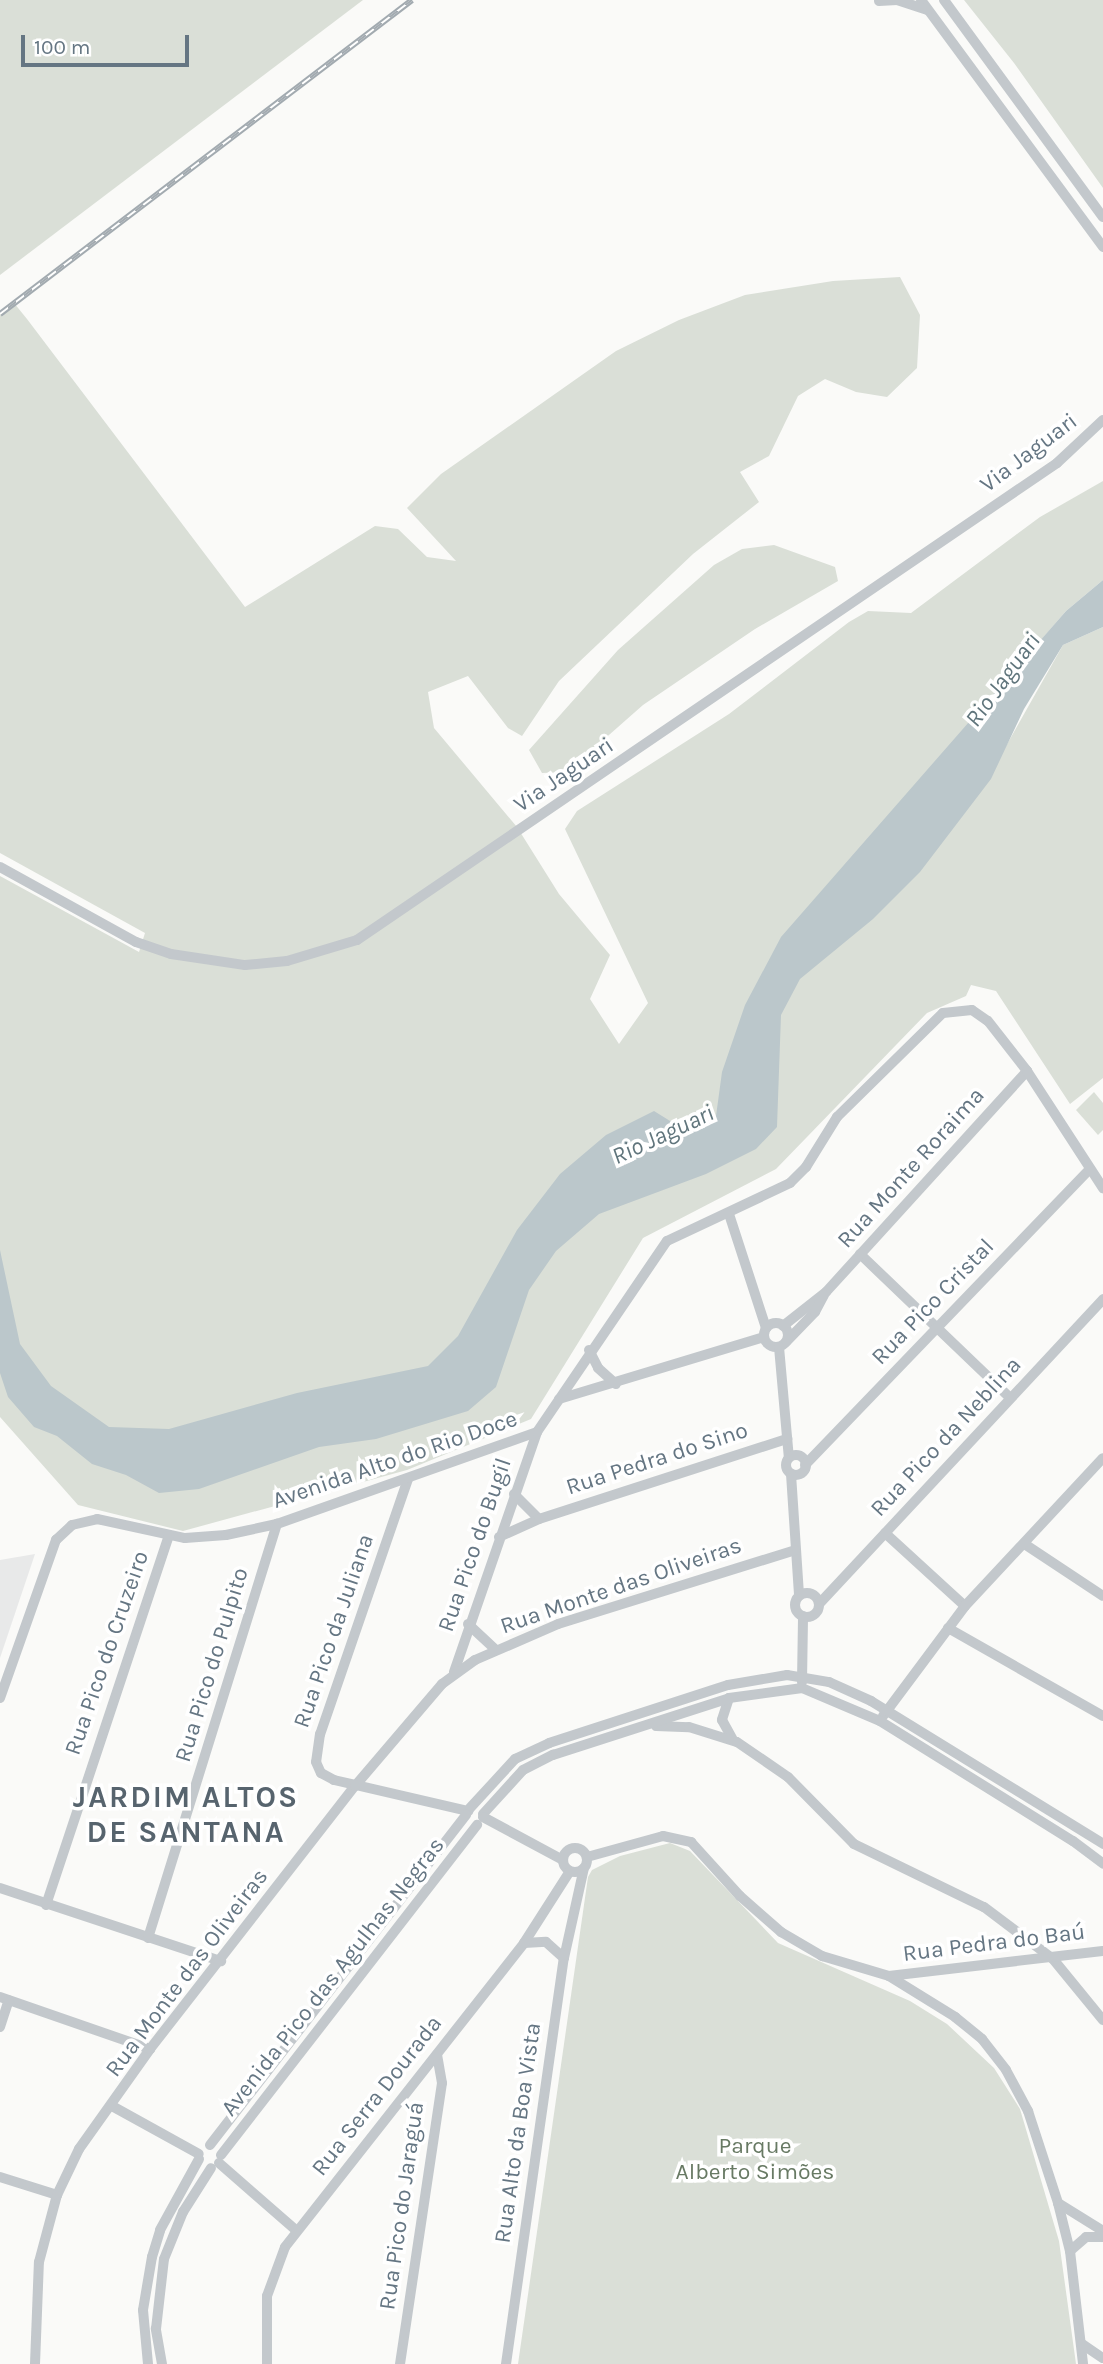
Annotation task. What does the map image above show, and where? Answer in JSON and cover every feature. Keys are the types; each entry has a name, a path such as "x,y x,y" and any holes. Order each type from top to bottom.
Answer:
{"street":[{"path":"879,1 897,0 929,11"},
{"path":"921,0 1103,247"},
{"path":"944,0 1103,217"},
{"name":"Via Jaguari","path":"0,867 136,942 171,954 245,965 287,961 357,940 1057,463 1103,420"},
{"name":"Avenida Alto do Rio Doce","path":"0,1698 56,1540 72,1525 97,1519 169,1535 203,1538 277,1524 537,1432 589,1350 667,1241 790,1183 806,1167 838,1116 943,1013 961,1008 981,1014 1027,1071 1103,1188"},
{"name":"Rua Monte Roraima","path":"783,1325 825,1292 1027,1071"},
{"name":"Rua Pico Cristal","path":"806,1465 1090,1169"},
{"path":"729,1214 769,1345 782,1345"},
{"path":"860,1254 1010,1398"},
{"name":"Rua Monte Roraima","path":"782,1345 815,1312 825,1292"},
{"name":"Rua Pico da Neblina","path":"812,1612 1103,1298"},
{"path":"559,1399 616,1384 783,1325 789,1458 786,1466 791,1474 799,1596 795,1607 812,1612"},
{"path":"589,1350 598,1368 616,1384"},
{"name":"Rua Pico do Bugil","path":"454,1672 468,1624 537,1432"},
{"name":"Rua Pedra do Sino","path":"499,1537 539,1518 787,1439"},
{"path":"789,1458 801,1457 806,1465 801,1474 791,1474"},
{"path":"880,1721 965,1606 1026,1545 1103,1458"},
{"path":"1091,1471 1103,1476"},
{"name":"Rua Pico da Juliana","path":"408,1479 316,1751 321,1773 355,1786 468,1811 481,1819"},
{"path":"514,1494 539,1518"},
{"name":"Rua Pico do Pulpito","path":"148,1938 277,1524"},
{"path":"885,1533 965,1606"},
{"name":"Rua Pico do Cruzeiro","path":"46,1905 169,1535"},
{"path":"1026,1545 1103,1596"},
{"name":"Rua Monte das Oliveiras","path":"36,2364 39,2262 57,2195 79,2149 150,2049 355,1786 454,1672 496,1650 558,1624 795,1550"},
{"path":"799,1596 814,1594 804,1647 802,1688 880,1721 1073,1841 1103,1864"},
{"path":"468,1624 496,1650"},
{"path":"948,1628 1103,1716"},
{"name":"Avenida Pico das Agulhas Negras","path":"199,2157 468,1811 515,1759 549,1743 728,1685 772,1676 803,1676 847,1689 887,1710 1103,1844"},
{"name":"Avenida Pico das Agulhas Negras","path":"162,2364 156,2329 164,2259 183,2212 217,2162 481,1819 523,1770 554,1755 729,1698 802,1688"},
{"path":"729,1698 722,1720 724,1731 788,1777 854,1844 984,1907 1053,1959 1103,2020"},
{"path":"650,1725 689,1727 737,1742"},
{"path":"481,1819 541,1846 579,1867 663,1836 691,1842 740,1896 781,1932 821,1956 889,1976 955,2017 982,2039 1006,2070 1028,2111 1058,2203 1070,2251 1083,2364"},
{"path":"541,1846 579,1849 579,1867"},
{"path":"563,1860 571,1848"},
{"name":"Rua Alto da Boa Vista","path":"506,2364 579,1867"},
{"name":"Rua Serra Dourada","path":"267,2364 267,2296 285,2247 524,1943 579,1867"},
{"path":"0,1888 220,1961"},
{"path":"524,1943 546,1942 564,1958"},
{"name":"Rua Pedra do Baú","path":"889,1976 1053,1959 1103,1951"},
{"path":"0,2027 4,1998 150,2049"},
{"name":"Rua Pico do Jaraguá","path":"400,2364 442,2083 437,2054"},
{"path":"112,2106 199,2157 217,2162"},
{"path":"209,2145 217,2162 297,2231"},
{"path":"148,2364 143,2310 152,2257 160,2230 199,2157"},
{"path":"0,2176 57,2195"},
{"path":"1058,2203 1103,2234"},
{"path":"1070,2251 1086,2238 1103,2234"},
{"path":"1082,2344 1103,2358"}],"shaded area":[{"path":"35,1554 0,1658 0,1560"}],"green space":[{"path":"0,0 363,0 0,275"},
{"path":"964,0 1103,0 1103,188 1014,63"},
{"path":"900,277 920,315 917,368 887,397 856,392 825,379 798,396 769,456 740,472 759,502 693,554 559,681 522,736 508,728 468,676 428,692 434,728 517,827 559,894 610,955 590,999 619,1044 648,1003 565,829 577,811 729,714 849,622 868,611 911,613 1040,517 1103,481 1103,580 1066,611 949,747 980,792 1063,645 1103,627 1103,1078 1070,1104 996,991 971,985 966,996 927,1013 776,1169 643,1238 531,1419 407,1470 183,1531 78,1505 0,1417 0,876 139,952 145,933 0,853 0,314 14,303 245,607 375,526 398,529 427,557 456,561 407,508 441,474 616,351 679,320 745,295 833,281"},
{"path":"774,545 835,567 838,581 755,629 643,705 567,772 542,773 529,750 618,650 714,565 742,549"},
{"path":"1094,1092 1103,1103 1103,1130 1098,1135 1076,1110"},
{"name":"Parque Alberto Simões","path":"670,1843 690,1851 778,1943 910,2001 947,2024 994,2068 1020,2109 1059,2241 1076,2364 518,2364 588,1877 592,1870 620,1856"}],"water":[{"name":"Rio Jaguari","path":"1103,580 1103,627 1063,645 1024,709 991,779 920,872 873,919 800,979 781,1015 777,1127 756,1149 706,1174 599,1214 556,1251 529,1290 496,1387 468,1411 376,1439 319,1447 199,1489 159,1493 126,1475 92,1464 57,1436 34,1427 8,1397 0,1373 0,1250 20,1344 51,1386 109,1427 169,1429 297,1393 428,1366 458,1336 517,1230 560,1174 606,1135 654,1111 683,1129 716,1116 722,1072 745,1005 781,937 1066,611"}],"railway":[{"path":"0,314 412,0"}],"district":[{"name":"JARDIM ALTOS DE SANTANA","path":"186,1814"}]}
